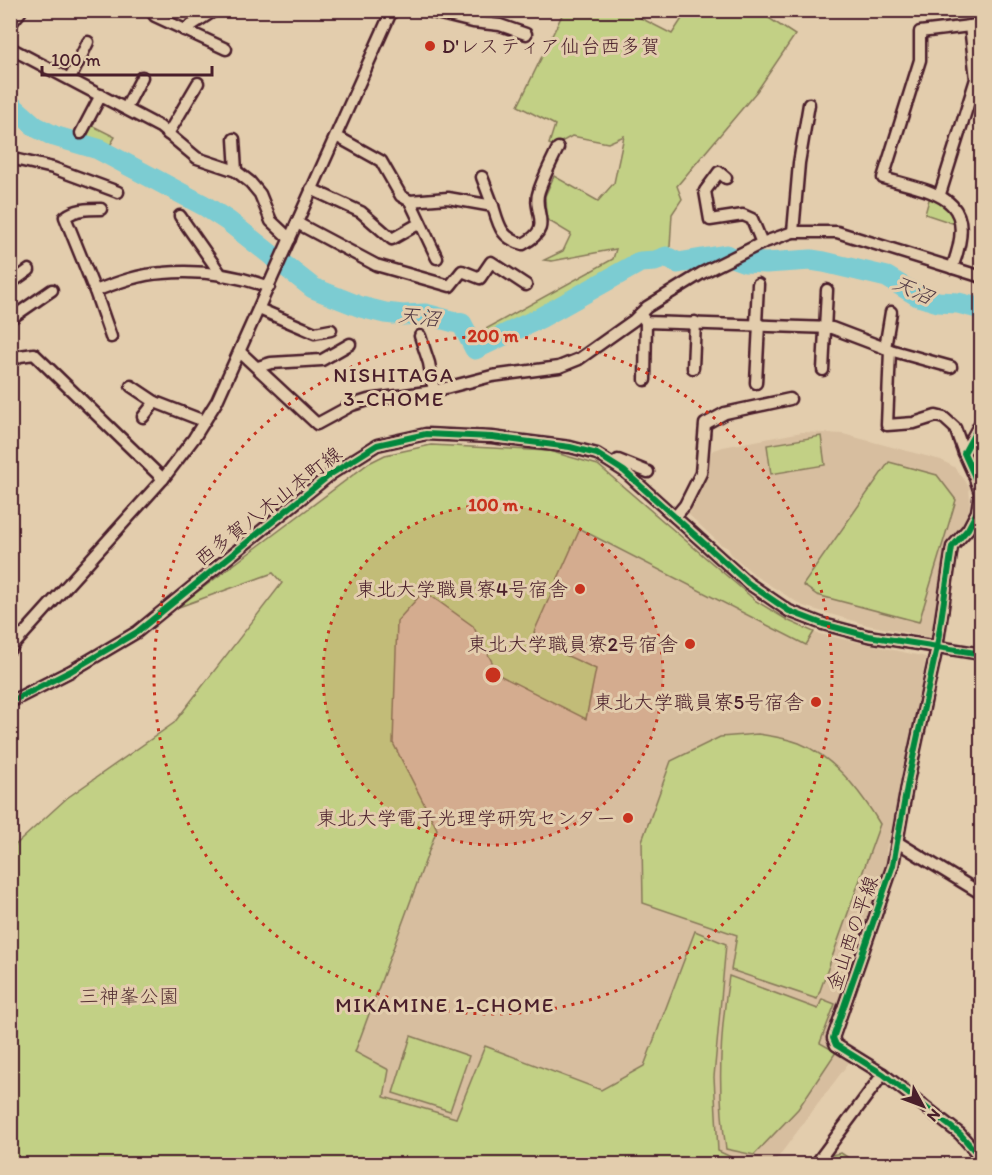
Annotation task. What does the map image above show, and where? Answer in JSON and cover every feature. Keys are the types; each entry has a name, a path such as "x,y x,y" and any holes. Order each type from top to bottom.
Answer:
{"highway":[{"path":"10,20 18,10"}],"street":[{"path":"151,10 155,16 226,49"},
{"path":"184,30 215,10"},
{"path":"424,10 473,22 500,25 526,34"},
{"path":"10,649 163,479 194,438 217,401 278,268 388,12"},
{"path":"952,268 960,247 960,219 951,204 940,195 883,178 920,60 920,32 981,23"},
{"path":"940,195 976,80 970,26"},
{"path":"70,79 88,42"},
{"path":"10,48 160,127 197,158 236,171 260,194 271,220 290,239"},
{"path":"126,108 142,76"},
{"path":"168,134 198,83"},
{"path":"81,133 101,95"},
{"path":"793,232 799,163 808,104"},
{"path":"336,136 381,161 401,196 410,201 448,198 493,206"},
{"path":"234,139 236,171"},
{"path":"482,177 499,226 504,234 513,241 523,244 530,240 540,228 542,222 537,194 558,148"},
{"path":"10,158 53,168 118,192"},
{"path":"726,178 719,172 705,191 710,220 742,215 752,219 762,243"},
{"path":"311,189 361,212 392,239 420,223"},
{"path":"410,201 436,258"},
{"path":"100,208 72,211 65,217 111,337"},
{"path":"180,216 222,276"},
{"path":"297,223 376,265 440,284 450,286 462,271 480,278 491,262 526,285"},
{"path":"645,380 643,318 647,307 722,263 762,243 793,232 837,232 980,276"},
{"path":"10,273 15,280 29,270"},
{"path":"95,291 142,276 162,273 239,277 269,287"},
{"path":"756,383 758,285"},
{"path":"10,319 52,290"},
{"path":"823,370 827,290"},
{"path":"259,309 315,333 331,330"},
{"path":"887,349 891,312"},
{"path":"240,352 317,424 352,405 368,400 434,391 492,376 559,367 579,359 634,320 643,318 826,327 887,349 951,367"},
{"path":"693,368 695,322"},
{"path":"420,336 429,363 434,391"},
{"path":"258,367 271,363 322,360 350,344"},
{"name":"金山西の平線","path":"887,349 887,425 914,423 936,416 944,418 955,428 980,493 977,512 968,529 952,547 937,647 893,865 833,1038 836,1045 883,1074 960,1134 981,1159"},
{"path":"10,362 20,356 34,354 163,479"},
{"path":"131,386 155,402 204,421"},
{"path":"675,517 686,505 701,473 705,424 725,413 790,399"},
{"path":"143,417 155,402"},
{"path":"964,453 981,420"},
{"name":"西多賀八木山本町線","path":"10,702 63,676 137,632 331,474 377,445 426,434 492,437 570,447 597,454 624,471 748,583 789,611 823,624 868,636 981,654"},
{"path":"614,464 618,459 648,472"},
{"path":"897,842 981,894"},
{"path":"816,1164 883,1074"}],"shaded area":[{"path":"802,432 843,434 941,460 954,467 964,479 969,487 969,511 965,523 949,546 937,633 933,638 867,625 803,606 757,577 684,510 712,451"},
{"name":"東北大学電子光理学研究センター","path":"496,451 767,612 815,633 926,657 902,785 886,851 888,863 828,1037 830,1046 841,1057 850,1061 773,1164 538,1164 336,1088 382,615"}],"green space":[{"path":"564,11 627,11 672,34 687,11 758,11 795,35 757,91 677,186 682,199 672,214 670,247 477,344 473,336 613,259 616,249 552,261 544,260 563,251 571,234 546,219 545,196 554,176 598,201 614,183 624,136 608,143 572,136 554,146 549,144 555,125 518,106"},
{"path":"89,124 115,137 108,149 83,137"},
{"path":"930,196 947,207 953,214 955,224 925,214"},
{"path":"821,436 825,465 771,474 767,445"},
{"name":"三神峯公園","path":"431,445 549,451 598,465 756,601 789,621 814,632 806,645 580,529 534,632 548,647 596,669 586,719 499,675 473,626 424,591 397,621 393,743 437,829 355,1052 389,1070 384,1097 456,1118 485,1046 601,1090 644,1066 695,931 726,944 714,1077 718,1151 746,1164 11,1164 11,849 67,798 174,723 282,583 273,573 176,608 369,463 385,455"},
{"path":"889,462 937,475 956,500 919,622 817,595 803,585"},
{"path":"758,734 794,741 824,757 846,777 880,824 817,999 731,970 737,935 643,903 642,841 671,761 720,737"},
{"path":"729,976 818,1009 822,999 835,1004 820,1043 836,1052 798,1109 754,1155 726,1149 723,1128 721,1062 723,1019"},
{"path":"411,1036 469,1056 450,1111 393,1093"},
{"path":"841,1153 855,1162 854,1164 824,1164 831,1155"}],"waterway":[{"name":"天沼","path":"10,104 36,127 54,136 98,149 205,206 228,221 313,288 361,307 385,313 425,314 462,324 475,349 540,318 640,262 655,261 666,257 678,263 726,255 745,262 811,260 824,262 887,277 918,296 938,302 958,303 982,309"}],"cycle path":[{"path":"982,420 964,453 980,493 977,512 968,529 952,547 937,647 908,781 893,865 833,1038 836,1045 883,1074 960,1134 982,1159"},
{"path":"10,702 71,671 137,632 331,474 377,445 426,434 492,437 570,447 597,454 624,471 748,583 789,611 823,624 868,636 982,654"}],"place":[{"name":"D'レスティア仙台西多賀","path":"430,46"},
{"name":"東北大学職員寮4号宿舎","path":"580,589"},
{"name":"東北大学職員寮2号宿舎","path":"690,644"},
{"name":"東北大学職員寮5号宿舎","path":"816,702"},
{"name":"東北大学電子光理学研究センター","path":"628,818"}],"district":[{"name":"NISHITAGA 3-CHOME","path":"394,387"},
{"name":"MIKAMINE 1-CHOME","path":"445,1005"}]}
